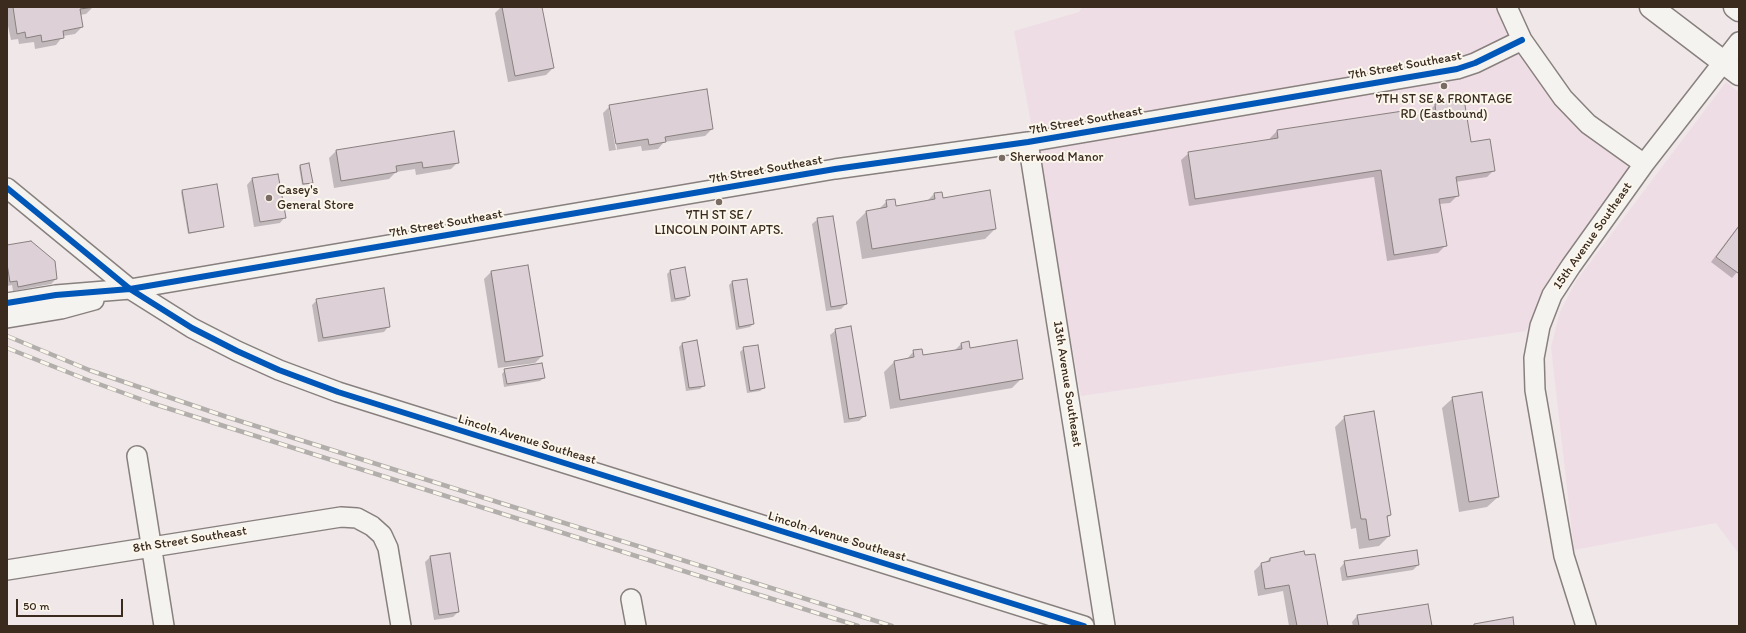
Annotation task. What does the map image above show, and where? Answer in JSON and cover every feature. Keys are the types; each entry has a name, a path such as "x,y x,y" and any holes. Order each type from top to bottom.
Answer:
{"highway":[{"path":"1652,7 1731,68"},
{"path":"1735,7 1739,10"}],"street":[{"path":"1508,7 1522,40 1563,98 1588,124 1644,164"},
{"name":"7th Street Southeast","path":"7,303 56,295 130,289 835,169 1028,142 1457,69 1475,63 1522,40"},
{"name":"15th Avenue Southeast","path":"1586,626 1564,556 1535,390 1534,358 1540,326 1552,295 1571,266 1644,164 1731,68 1739,42"},
{"name":"13th Avenue Southeast","path":"1028,142 1105,626"},
{"name":"Lincoln Avenue Southeast","path":"7,188 130,289 192,328 237,352 278,370 338,392 1084,626"},
{"name":"7th Street Southeast","path":"7,318 61,309 130,289"},
{"path":"137,456 164,626"},
{"name":"8th Street Southeast","path":"7,570 341,516 357,518 372,526 382,535 388,548 401,626"},
{"path":"631,599 636,626"}],"shaded area":[{"path":"1082,7 1495,7 1508,33 1542,87 1630,169 1573,244 1552,277 1526,331 1081,396 1014,31 1079,12"},
{"path":"1726,82 1739,92 1739,554 1716,523 1574,550 1551,347 1560,312 1576,281"}],"building":[{"path":"13,7 94,7 80,9 83,27 63,31 64,38 42,42 41,35 26,38 25,32 17,34"},
{"path":"502,7 542,7 554,68 515,76"},
{"path":"707,89 713,129 665,137 666,142 649,145 648,139 616,144 609,105"},
{"path":"1464,99 1471,142 1490,139 1495,171 1456,177 1459,196 1439,199 1447,246 1394,255 1381,170 1195,199 1188,152 1278,138 1277,130 1403,111 1404,117 1436,113 1435,104"},
{"path":"454,131 459,163 423,168 422,162 396,166 397,172 341,181 336,150"},
{"path":"309,163 313,183 303,184 300,165"},
{"name":"Casey's General Store","path":"278,174 286,218 260,222 252,178"},
{"path":"217,184 224,227 189,233 182,190"},
{"path":"990,190 996,229 872,249 866,211 887,207 886,200 895,199 896,206 935,199 934,193 942,192 943,198"},
{"path":"833,216 847,304 831,307 817,218"},
{"path":"1739,226 1739,272 1738,273 1716,257"},
{"path":"31,241 55,261 57,279 18,287 17,281 10,282 7,264 7,245"},
{"path":"528,265 543,356 505,362 491,271"},
{"path":"685,267 690,296 675,299 670,270"},
{"path":"747,279 754,324 739,327 732,281"},
{"path":"384,288 390,327 323,338 316,299"},
{"path":"851,326 866,416 849,419 835,329"},
{"path":"697,340 705,386 689,388 682,343"},
{"path":"1017,340 1023,379 900,400 894,361 914,357 913,350 922,349 923,355 962,349 961,343 969,341 970,348"},
{"path":"758,345 765,388 750,391 743,347"},
{"path":"542,363 545,378 507,384 504,369"},
{"path":"1482,392 1499,497 1469,502 1452,397"},
{"path":"1374,411 1391,515 1387,516 1390,536 1369,540 1366,519 1361,519 1344,416"},
{"path":"1417,550 1419,565 1347,577 1344,561"},
{"path":"1304,551 1305,555 1315,554 1328,626 1297,626 1289,585 1265,589 1261,563 1270,561 1270,558"},
{"path":"450,553 459,612 439,615 430,556"},
{"path":"1428,604 1432,626 1359,626 1357,615"},
{"path":"1513,617 1514,626 1474,626 1474,624"}],"railway":[{"path":"7,336 89,370 227,417 892,626"},
{"path":"7,348 151,403 858,626"}],"cycle path":[{"path":"7,303 56,295 130,289 835,169 1028,142 1457,69 1475,63 1522,40"},
{"path":"7,188 130,289 192,328 279,370 338,392 1084,626"}],"place":[{"name":"7TH ST SE & FRONTAGE RD (Eastbound)","path":"1444,86"},
{"name":"Sherwood Manor","path":"1002,158"},
{"name":"Casey's General Store","path":"269,198"},
{"name":"7TH ST SE / LINCOLN POINT APTS.","path":"719,202"}]}
